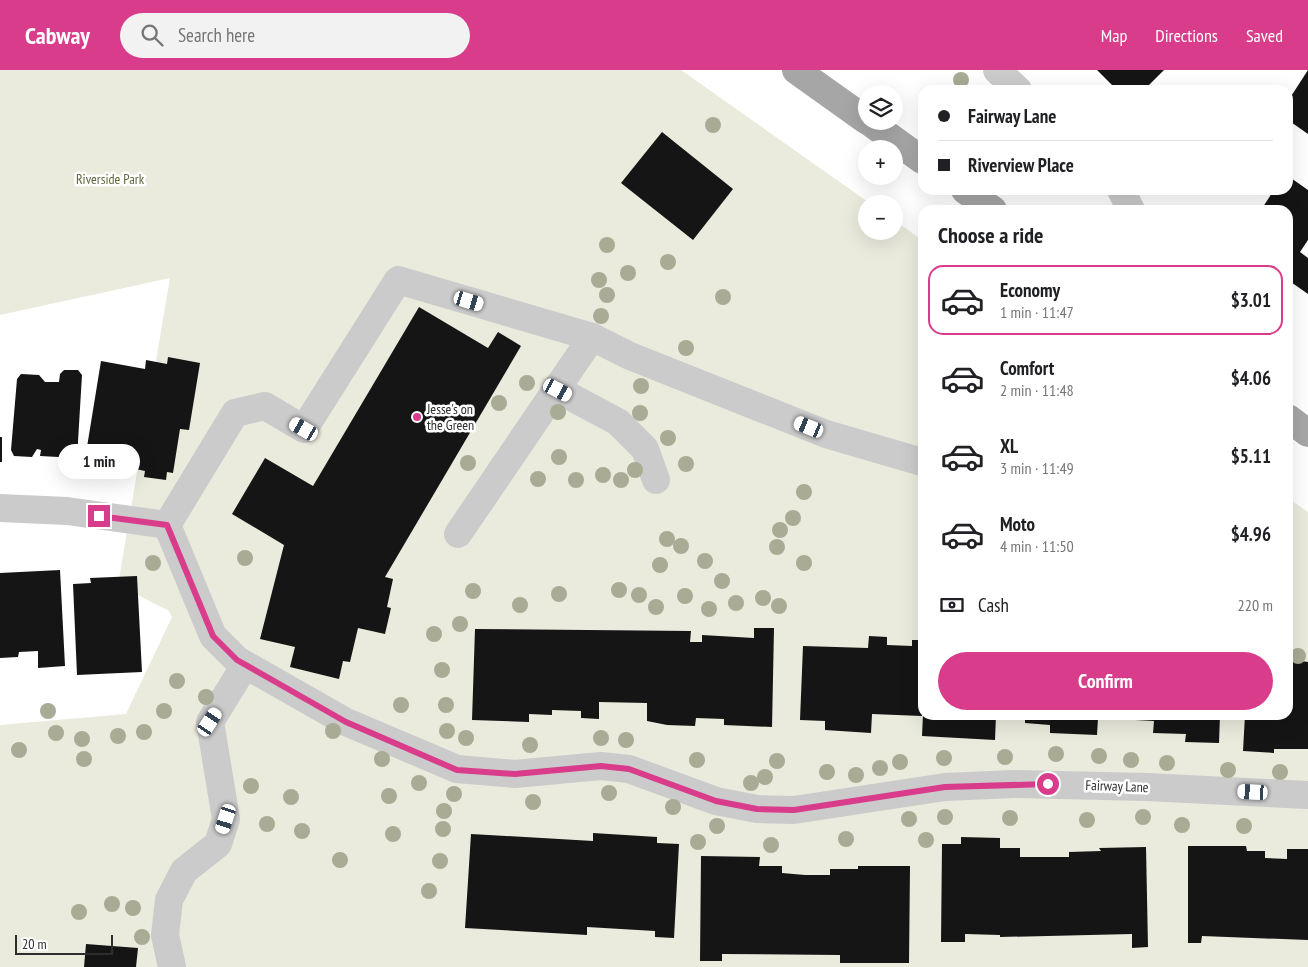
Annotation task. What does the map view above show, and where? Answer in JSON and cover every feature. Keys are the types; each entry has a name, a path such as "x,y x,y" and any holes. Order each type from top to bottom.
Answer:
{"main road":[{"path":"796,70 858,115"},
{"path":"880,130 918,157"},
{"path":"972,195 986,205"},
{"path":"1293,422 1308,433"}],"street":[{"path":"996,70 1012,85"},
{"path":"0,508 67,511 167,525 235,413 265,406 304,429 398,280 592,337 630,356 826,434 918,461"},
{"path":"458,534 558,390 592,337"},
{"path":"558,390 618,422 645,449 656,480"},
{"name":"Fairway Lane","path":"167,525 213,636 256,672 346,722 457,770 515,774 601,766 629,769 716,801 757,809 799,811 945,787 1014,784 1150,787 1308,795"},
{"path":"172,967 165,935 169,900 184,871 218,844 226,819 210,722 256,672"}],"green space":[{"name":"Riverside Park","path":"0,70 681,70 858,195 858,240 903,240 903,226 918,237 918,720 1293,720 1293,502 1308,512 1308,967 0,967 0,725 126,714 172,617 169,611 118,585 170,278 0,315"}],"building":[{"path":"1097,70 1164,70 1149,85 1112,85"},
{"path":"1308,70 1308,134 1293,124 1293,93"},
{"path":"662,132 733,189 693,240 621,183"},
{"path":"1293,180 1308,190 1308,240 1300,252 1308,258 1308,294 1293,284 1293,205 1264,205 1271,195 1293,195"},
{"path":"419,307 488,348 498,332 521,346 385,577 393,579 387,607 391,608 385,634 358,628 350,662 343,661 339,679 290,667 295,647 260,639 284,545 232,514 265,458 313,486"},
{"path":"168,357 200,363 189,430 180,429 173,473 167,472 166,480 144,477 145,471 131,468 132,465 115,462 116,452 87,447 101,361 145,369 146,360 167,364"},
{"path":"64,370 78,370 82,375 77,458 40,456 41,450 37,449 32,457 14,456 11,450 17,379 21,374 39,375 45,382 59,382 60,374"},
{"path":"0,437 2,437 2,462 0,462"},
{"path":"60,570 65,666 38,668 38,651 19,652 18,657 0,658 0,573"},
{"path":"137,576 142,672 77,675 73,584 91,583 90,578"},
{"path":"754,628 774,628 772,727 724,725 724,719 696,718 695,726 667,725 647,721 647,703 599,702 599,719 581,718 581,711 552,710 552,715 529,714 529,722 472,720 475,629 691,631 690,642 702,642 702,635 754,638"},
{"path":"869,636 887,637 887,645 912,646 912,640 918,640 918,716 872,714 871,733 825,730 825,721 800,720 803,646 868,648"},
{"path":"1293,660 1308,662 1308,749 1274,749 1274,753 1243,751 1245,720 1293,720"},
{"path":"923,720 996,720 995,740 922,736"},
{"path":"1025,720 1098,720 1097,735 1050,733 1050,725 1025,723"},
{"path":"1135,720 1220,720 1219,743 1185,742 1186,734 1153,733 1154,721"},
{"path":"593,833 657,837 657,843 679,844 674,938 655,937 655,931 587,927 587,935 465,928 471,834 593,841"},
{"path":"961,837 1000,838 1000,848 1020,848 1020,857 1069,857 1069,852 1101,851 1099,848 1146,847 1148,947 1132,948 1132,934 1000,937 1000,935 965,934 965,942 941,942 942,844 961,844"},
{"path":"1188,846 1246,846 1247,851 1265,851 1265,858 1287,859 1287,849 1308,849 1308,940 1202,936 1201,943 1188,943"},
{"path":"701,856 760,857 759,866 782,866 782,873 805,875 830,875 830,869 858,869 858,866 910,866 909,963 840,963 840,955 722,954 722,961 700,961"},
{"path":"86,944 138,948 136,967 84,967"}],"place":[{"name":"Jesse's on the Green","path":"417,417"}],"route":[{"path":"99,516 167,525 189,583 213,636 237,660 346,722 457,770 515,774 601,766 629,769 716,801 757,809 799,811 945,787 1048,784"}]}
